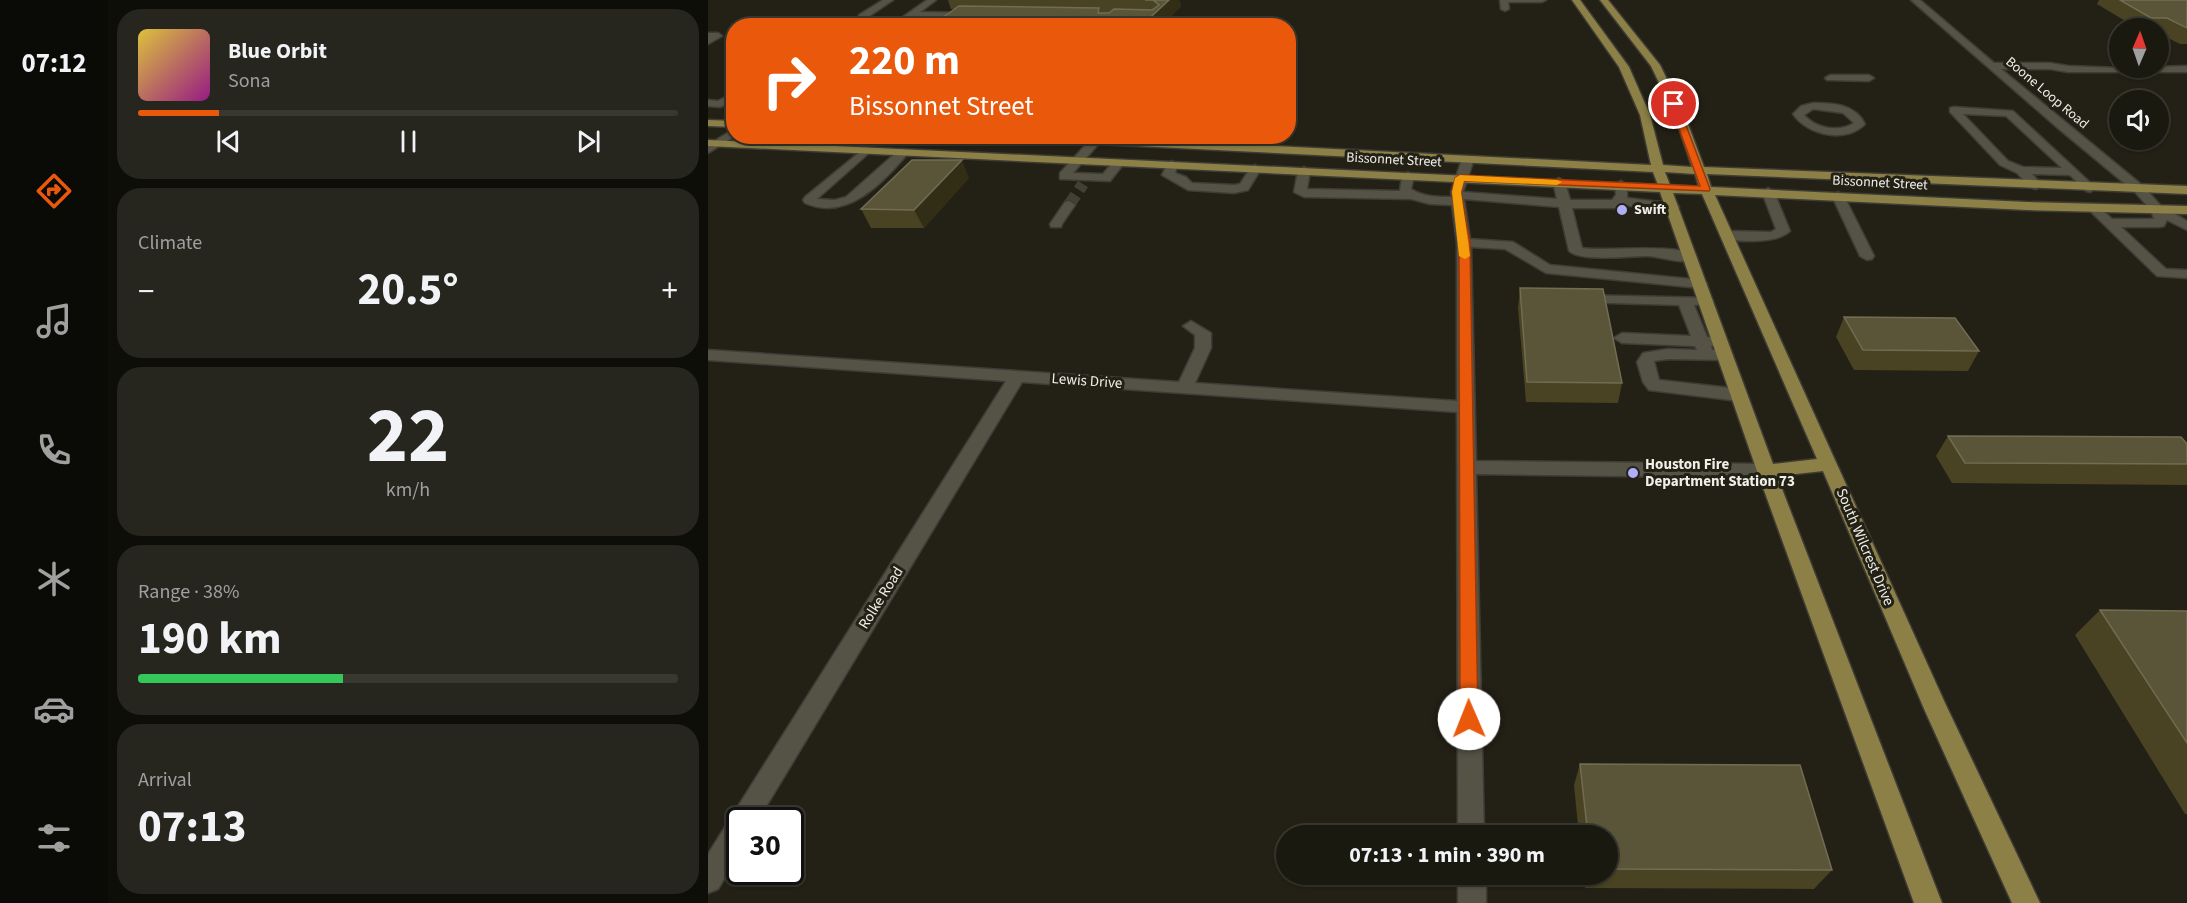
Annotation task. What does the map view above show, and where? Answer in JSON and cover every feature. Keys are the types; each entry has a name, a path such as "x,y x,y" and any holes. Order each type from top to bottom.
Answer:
{"main road":[{"path":"1576,0 1639,66"},
{"path":"1604,0 1617,16 1639,66 1645,115 1658,168 1673,207 1684,257 1703,293 1713,348 1739,395 1928,903"},
{"path":"1585,12 1596,14"},
{"path":"1606,15 1617,16"},
{"name":"South Wilcrest Drive","path":"1639,66 1680,116 1706,189 1937,711 2026,903"},
{"path":"708,123 726,124"},
{"name":"Bissonnet Street","path":"1159,144 2090,188 2187,190"},
{"name":"Bissonnet Street","path":"711,145 866,150 2093,208 2187,210"},
{"path":"1276,170 1288,150"},
{"path":"1766,471 1829,464"}],"street":[{"path":"862,17 889,0"},
{"path":"905,18 932,0"},
{"path":"1495,0 1504,4 1512,0 1542,0"},
{"name":"Boone Loop Road","path":"1915,0 2139,189 2157,209 2187,226"},
{"path":"911,14 978,16"},
{"path":"951,18 955,15"},
{"path":"708,36 718,36 708,41"},
{"path":"1995,69 2058,72 2068,69 2109,69"},
{"path":"2169,70 2187,69"},
{"path":"2169,72 2187,76"},
{"path":"1830,78 1869,78"},
{"path":"708,104 720,104 726,101"},
{"path":"1813,106 1841,109 1859,120 1860,124 1857,127 1841,130 1820,128 1803,122 1798,114 1805,108 1813,106"},
{"path":"2073,172 2021,170 2004,163 1954,110 2009,112 2073,172 2090,188"},
{"path":"711,145 726,137"},
{"path":"1092,144 1064,176 1086,181 1106,178 1119,162"},
{"path":"866,150 809,200 813,203 836,203 851,200 903,152"},
{"path":"1468,159 1460,178 1458,198 1464,243 1471,825"},
{"path":"1172,165 1168,175 1177,176 1188,186 1234,189 1244,187 1255,169"},
{"path":"2021,170 2036,185"},
{"path":"1304,171 1300,192 1304,193 1412,195 1429,200 1458,198 1615,204 1620,200 1621,185"},
{"path":"1408,176 1405,190 1412,195"},
{"path":"1560,182 1576,251 1612,258 1684,257"},
{"path":"1727,236 1773,236 1783,231 1768,192"},
{"path":"1838,196 1867,256"},
{"path":"1620,200 1648,206 1673,207"},
{"path":"1056,224 1069,205"},
{"path":"2093,208 2162,273 2187,273"},
{"path":"2109,223 2159,223 2161,220 2157,209"},
{"path":"1464,243 1508,245 1546,269 1703,293"},
{"path":"1563,299 1685,301 1703,293"},
{"path":"1685,301 1713,348"},
{"path":"1184,388 1203,348 1203,333 1191,326"},
{"path":"1622,338 1713,348"},
{"path":"1713,348 1649,357 1645,362 1651,382 1661,388 1739,395"},
{"name":"Lewis Drive","path":"708,356 1466,407"},
{"name":"Rolke Road","path":"752,807 1017,376"},
{"path":"1466,467 1766,471"},
{"path":"708,879 726,850"},
{"path":"1472,885 1472,903"}],"building":[{"path":"1153,0 1169,0 1150,18 942,18 959,6 1099,8 1098,13 1109,13 1114,9 1152,10 1159,5"},
{"path":"2120,0 2187,0 2187,28 2169,18 2151,18"},
{"path":"912,160 962,160 914,210 861,209"},
{"path":"1520,288 1603,289 1622,383 1527,382"},
{"path":"1844,317 1955,318 1979,351 1863,350"},
{"path":"1948,436 2181,437 2187,444 2187,464 1965,463"},
{"path":"2100,610 2187,611 2187,743"},
{"path":"1580,764 1800,765 1832,870 1618,869 1618,825 1587,825"}],"tunnel":[{"path":"1069,205 1083,184"}],"slow traffic":[{"path":"1465,256 1457,192 1460,178 1557,182"}],"place":[{"name":"Swift","path":"1622,210"},
{"name":"Houston Fire Department Station 73","path":"1633,473"}],"route":[{"path":"1469,719 1464,243 1457,192 1460,178 1706,189 1674,104"}]}
